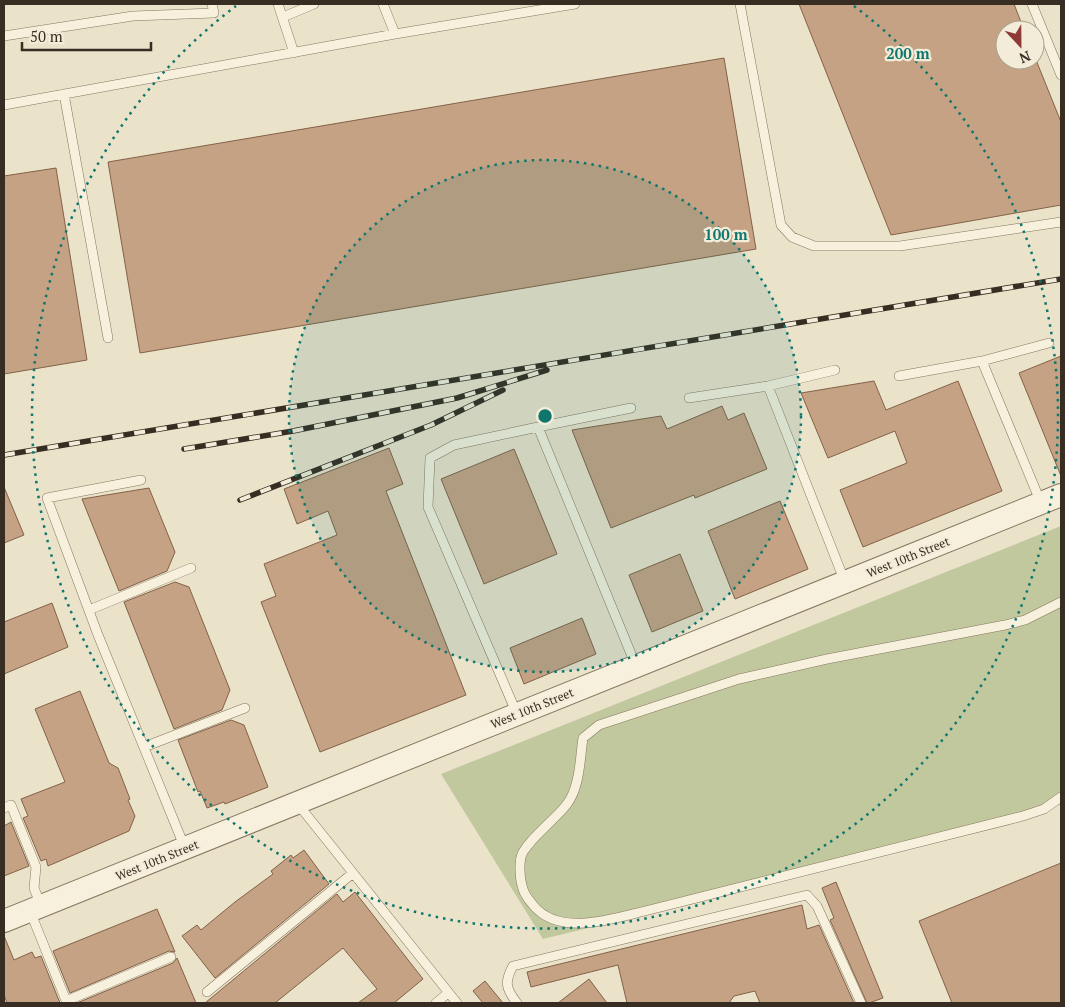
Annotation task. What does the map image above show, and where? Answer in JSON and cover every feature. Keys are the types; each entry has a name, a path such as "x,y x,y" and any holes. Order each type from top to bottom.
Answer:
{"street":[{"name":"West 10th Street","path":"4,922 1051,499"}],"lane":[{"path":"4,36 133,16 214,12 212,4"},
{"path":"278,4 294,52"},
{"path":"283,17 314,4"},
{"path":"383,4 395,34"},
{"path":"4,105 395,34 575,4"},
{"path":"740,4 781,225 792,237 814,246 900,246 1061,222"},
{"path":"1032,4 1061,75"},
{"path":"64,94 108,338"},
{"path":"899,376 982,361 1049,343"},
{"path":"982,361 1051,499"},
{"path":"689,398 768,386 835,370"},
{"path":"768,386 845,582"},
{"path":"517,715 428,507 430,458 454,445 631,408"},
{"path":"538,427 636,667"},
{"path":"140,480 47,498 89,610 185,849"},
{"path":"89,610 191,568"},
{"path":"1061,602 1025,620 827,659 739,679 599,725 583,738 576,785 568,803 522,854 520,880 525,894 537,910 551,919 566,923 594,922 664,907 1023,816 1044,809 1061,797"},
{"path":"144,747 245,708"},
{"path":"297,803 456,1003"},
{"path":"4,808 11,805 36,867 35,909 66,1002 171,958"},
{"path":"207,992 353,873"},
{"path":"517,1003 507,987 508,976 513,966 807,895 817,906 861,1003"},
{"path":"436,1003 448,993"}],"green space":[{"path":"1061,526 1061,804 1009,825 543,939 441,774"}],"building":[{"path":"799,4 1014,4 1020,20 995,20 995,70 1040,70 1061,122 1061,205 891,235"},
{"path":"724,58 756,249 140,353 108,162"},
{"path":"56,168 87,360 4,374 4,176"},
{"path":"1061,356 1061,476 1019,373"},
{"path":"874,381 886,410 958,381 1002,491 863,547 840,490 907,463 895,431 828,458 801,393"},
{"path":"722,406 728,420 744,413 767,469 695,498 694,495 611,528 572,430 661,416 667,429"},
{"path":"389,448 403,484 386,491 466,695 320,752 261,602 276,596 264,564 337,535 328,511 297,524 284,489"},
{"path":"514,449 557,554 484,584 441,479"},
{"path":"4,487 24,535 4,543"},
{"path":"149,488 175,552 167,571 119,591 82,499"},
{"path":"780,501 808,569 735,599 708,531"},
{"path":"680,554 703,611 652,632 629,575"},
{"path":"175,582 189,587 230,690 222,710 174,729 124,602"},
{"path":"52,603 68,647 4,674 4,622"},
{"path":"582,618 596,654 524,684 510,648"},
{"path":"80,691 109,763 118,768 135,816 129,831 48,866 46,859 41,861 23,818 28,816 21,799 65,782 35,709"},
{"path":"231,720 244,725 268,787 225,804 224,802 207,808 200,791 198,792 178,740"},
{"path":"11,822 29,866 4,876 4,826"},
{"path":"304,850 329,884 215,978 182,936 197,925 201,930 273,874 271,871 291,855 293,858"},
{"path":"1061,863 1061,1003 952,1003 919,921"},
{"path":"836,882 883,998 869,1003 867,1003 830,920 834,918 822,888"},
{"path":"355,892 423,979 394,1003 358,1003 377,989 343,948 275,1003 205,1003 337,894 343,902"},
{"path":"802,905 807,929 819,925 854,1003 760,1003 755,991 734,996 729,1003 627,1003 618,965 531,987 527,972"},
{"path":"157,909 175,952 169,951 70,993 53,951"},
{"path":"4,936 14,960 32,952 35,958 41,956 60,1003 7,1003 4,995"},
{"path":"177,958 196,1003 77,1003 173,963"},
{"path":"589,979 607,1003 558,1003"},
{"path":"485,981 503,1003 483,1003 473,991"}],"railway":[{"path":"4,455 1061,279"},
{"path":"184,449 293,431 457,398 547,370"},
{"path":"240,500 431,425 503,390"}]}
